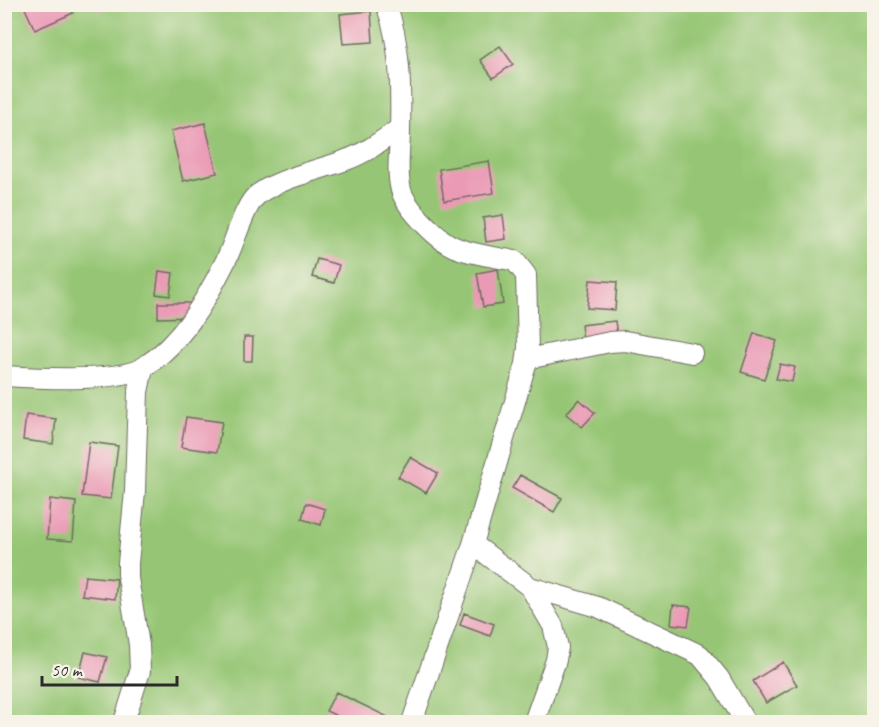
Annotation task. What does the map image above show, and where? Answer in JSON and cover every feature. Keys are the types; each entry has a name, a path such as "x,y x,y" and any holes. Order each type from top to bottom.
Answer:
{"street":[{"path":"386,4 395,32 400,128 399,178 402,192 408,203 439,237 455,248 515,261 526,275 527,359 473,544 412,723"},
{"path":"4,376 66,379 121,373 143,368 195,317 230,252 248,207 255,197 267,188 348,160 381,143 400,128"},
{"path":"527,359 624,341 692,353"},
{"path":"124,723 140,671 140,645 128,578 128,563 135,491 138,392 143,368"},
{"path":"473,544 530,587 598,607 700,655 719,678 745,723"},
{"path":"530,587 553,626 558,647 556,660 534,723"}],"green space":[{"path":"5,5 874,5 874,722 5,722"}],"building":[{"path":"23,4 69,4 73,13 35,30"},
{"path":"94,4 114,4 98,12"},
{"path":"371,11 373,42 343,44 340,14"},
{"path":"500,46 513,64 493,78 480,60"},
{"path":"205,123 217,173 183,181 171,131"},
{"path":"489,161 494,193 444,201 439,169"},
{"path":"503,215 506,239 486,242 483,218"},
{"path":"317,259 339,265 334,283 312,277"},
{"path":"498,269 503,304 483,307 477,273"},
{"path":"159,271 173,273 170,296 156,294"},
{"path":"590,280 617,282 615,310 587,308"},
{"path":"158,303 194,303 195,317 158,318"},
{"path":"615,321 617,335 583,340 581,325"},
{"path":"754,333 777,341 764,379 741,372"},
{"path":"244,337 253,337 252,361 244,361"},
{"path":"780,364 795,367 792,382 776,379"},
{"path":"579,399 595,413 582,427 566,414"},
{"path":"26,415 56,419 53,444 23,440"},
{"path":"186,417 222,422 217,452 181,447"},
{"path":"89,442 118,446 111,499 82,496"},
{"path":"410,457 438,473 426,493 398,477"},
{"path":"520,475 562,498 554,512 512,488"},
{"path":"50,499 76,502 73,541 47,539"},
{"path":"306,503 325,509 321,525 302,519"},
{"path":"85,576 117,579 115,599 82,595"},
{"path":"673,605 691,607 688,626 671,624"},
{"path":"464,613 494,624 490,636 460,625"},
{"path":"85,652 107,657 100,682 78,677"},
{"path":"783,662 797,685 766,703 753,681"},
{"path":"336,692 388,717 386,722 350,722 326,711"}]}
